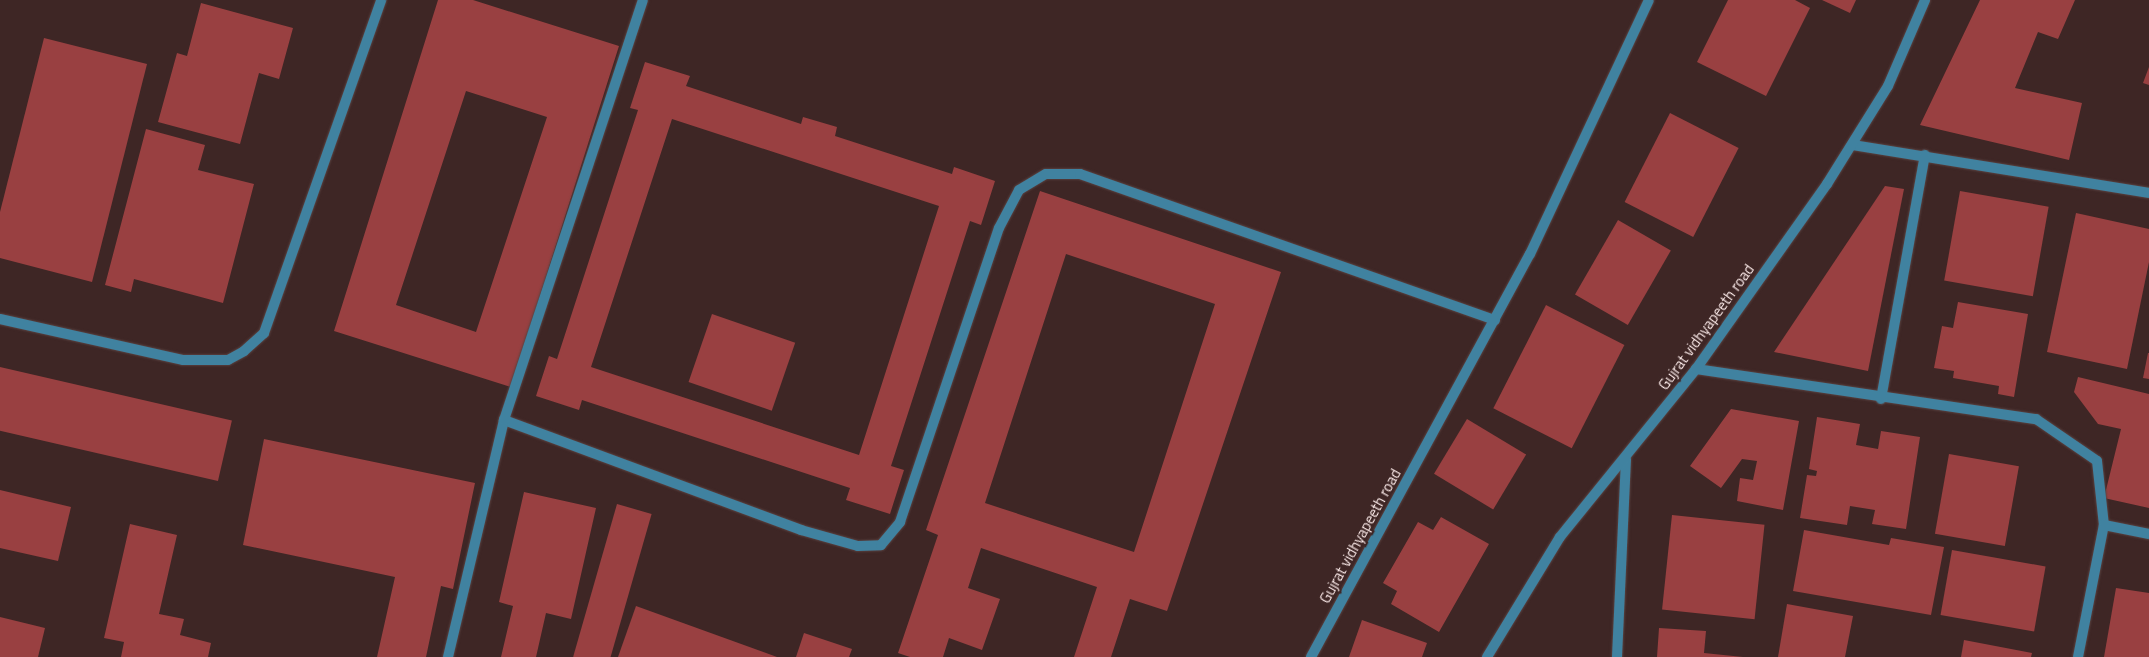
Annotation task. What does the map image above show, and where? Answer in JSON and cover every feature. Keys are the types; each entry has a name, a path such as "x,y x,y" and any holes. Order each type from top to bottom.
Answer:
{"street":[{"path":"0,319 183,360 228,360 244,351 264,333 381,0"},
{"path":"448,657 504,420 643,0"},
{"name":"Gujrat vidhyapeeth road","path":"1311,657 1495,320 1649,0"},
{"name":"Gujrat vidhyapeeth road","path":"1487,657 1560,537 1626,459 1696,369 1853,145 1888,86 1925,0"},
{"path":"1853,145 1925,155 2149,193"},
{"path":"1881,399 1925,155"},
{"path":"504,420 801,530 858,546 881,546 900,522 999,228 1019,190 1046,174 1080,174 1495,320"},
{"path":"1696,369 1881,399 2036,419 2097,461 2104,525 2078,657"},
{"path":"1617,657 1626,459"},
{"path":"2104,525 2149,534"}],"building":[{"path":"438,0 473,0 619,46 511,387 334,331","holes":["466,91 547,117 476,332 396,305"]},
{"path":"1728,0 1795,0 1810,8 1766,96 1697,62"},
{"path":"1822,0 1856,0 1850,13"},
{"path":"1980,0 2075,0 2058,39 2038,32 2015,88 2082,103 2069,160 1920,125"},
{"path":"201,3 293,28 279,79 259,73 240,144 158,122 177,53 187,56"},
{"path":"44,38 147,64 92,282 0,258 0,212"},
{"path":"645,62 690,76 686,86 801,124 803,117 837,127 835,136 952,174 954,167 995,181 981,225 970,221 891,466 904,470 890,514 846,500 850,488 582,400 579,410 536,396 549,356 557,359 638,110 630,108","holes":["672,119 939,206 859,455 591,367"]},
{"path":"2149,67 2149,85 2143,83"},
{"path":"1670,113 1739,148 1693,237 1625,202"},
{"path":"146,129 205,145 198,170 254,184 223,303 134,279 131,292 105,285"},
{"path":"1885,186 1904,189 1868,371 1774,352"},
{"path":"1040,191 1281,272 1167,611 1130,599 1111,657 1074,657 1097,587 981,548 968,588 1000,599 982,650 949,638 943,657 910,657 898,653 938,535 926,530","holes":["1066,254 1215,304 1134,552 985,503"]},
{"path":"1960,191 2049,207 2033,296 1944,281"},
{"path":"2076,213 2149,229 2149,262 2127,369 2047,352"},
{"path":"1618,220 1671,250 1628,325 1575,294"},
{"path":"1958,302 2028,314 2014,397 1998,394 1999,386 1953,378 1954,371 1934,368 1942,326 1953,328"},
{"path":"1546,305 1624,345 1572,448 1493,408"},
{"path":"712,314 795,343 772,411 689,382"},
{"path":"2149,353 2149,379 2143,378"},
{"path":"0,367 232,421 218,481 0,431"},
{"path":"2078,377 2149,394 2149,508 2104,498 2121,429 2098,424 2074,392"},
{"path":"1731,409 1799,421 1783,510 1737,501 1740,478 1753,480 1757,461 1742,459 1721,488 1690,466"},
{"path":"1817,417 1860,424 1856,445 1878,449 1881,431 1920,437 1906,529 1872,524 1875,510 1850,506 1847,525 1800,518 1807,475 1816,476 1817,471 1809,469"},
{"path":"1467,419 1526,455 1493,509 1434,474"},
{"path":"264,439 475,483 453,589 441,586 426,657 377,657 395,577 243,545"},
{"path":"1949,454 2019,466 2005,546 1935,534"},
{"path":"0,490 71,507 58,561 0,548"},
{"path":"524,492 596,508 571,619 546,613 536,657 501,657 513,606 499,602"},
{"path":"617,504 652,514 611,657 573,657"},
{"path":"1672,515 1764,525 1755,619 1662,609"},
{"path":"1441,517 1489,544 1439,632 1391,604 1397,591 1383,583 1418,522 1433,530"},
{"path":"130,524 177,535 159,614 184,619 180,635 211,643 208,657 121,657 124,642 104,638"},
{"path":"1804,530 1889,545 1891,538 1944,547 1931,615 1793,591"},
{"path":"1952,550 2046,566 2034,631 1941,615"},
{"path":"2116,588 2149,593 2149,657 2104,657"},
{"path":"1787,604 1853,616 1845,657 1778,657"},
{"path":"636,606 777,657 618,657"},
{"path":"0,617 45,628 38,657 0,657"},
{"path":"1362,620 1427,643 1422,657 1349,657"},
{"path":"1659,628 1706,631 1704,653 1743,657 1657,657"},
{"path":"804,633 852,649 849,657 796,657"},
{"path":"1964,640 2032,653 2031,657 1961,657"}]}
